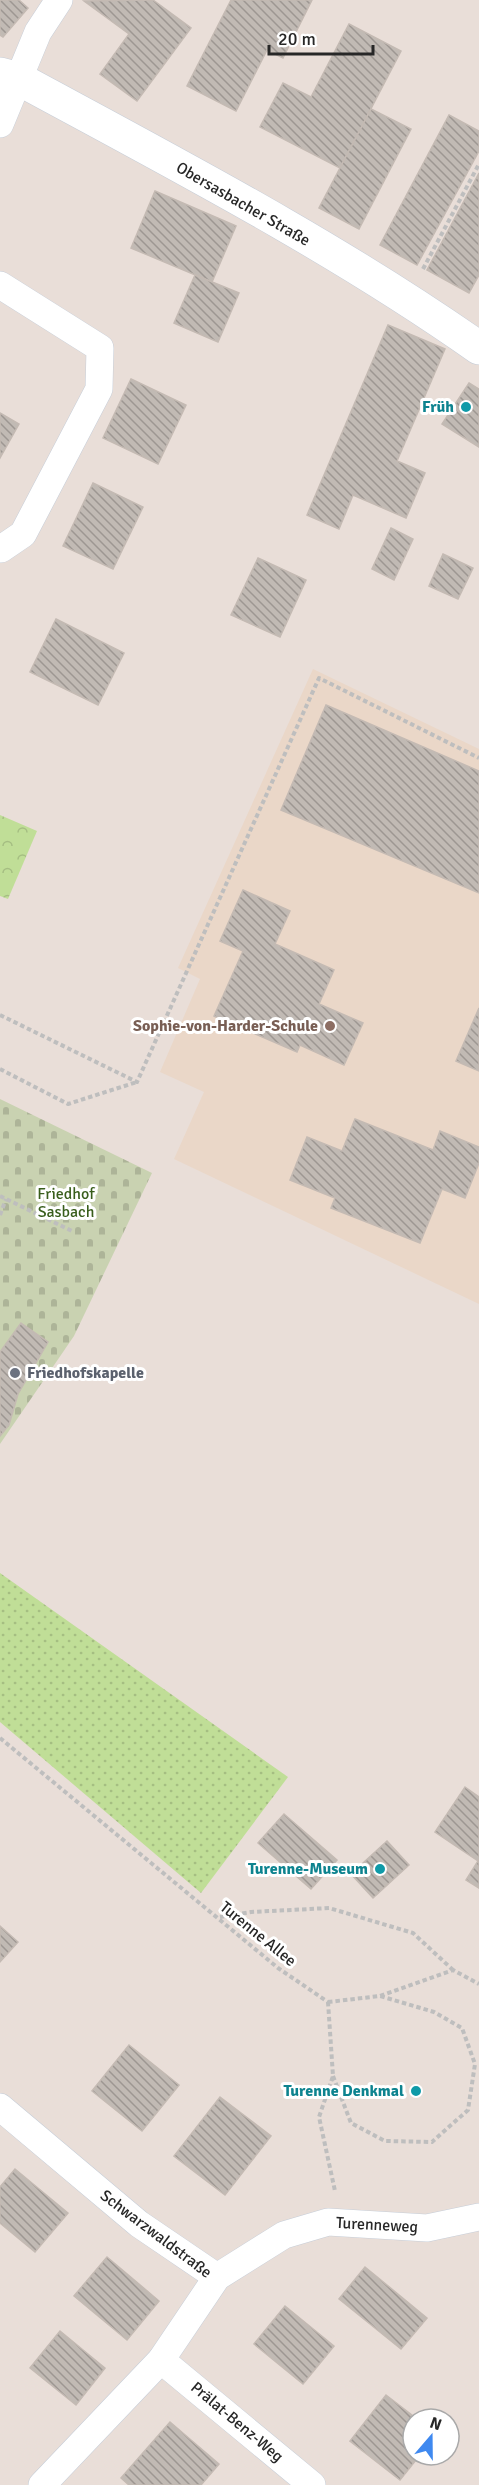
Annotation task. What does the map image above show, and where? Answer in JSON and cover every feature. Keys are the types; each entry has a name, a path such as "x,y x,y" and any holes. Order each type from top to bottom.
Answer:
{"street":[{"path":"0,124 9,77 59,0"},
{"name":"Obersasbacher Straße","path":"9,77 408,298 479,348"},
{"path":"0,285 100,348 99,389 23,534 1,549"},
{"name":"Schwarzwaldstraße","path":"0,2107 139,2224 217,2277 161,2360 42,2485"},
{"name":"Turenneweg","path":"217,2277 284,2235 327,2222 428,2228 479,2217"},
{"name":"Prälat-Benz-Weg","path":"161,2360 312,2485"}],"path":[{"path":"408,298 479,164"},
{"path":"0,1070 69,1104 137,1082 320,678 479,758"},
{"path":"0,1015 137,1082"},
{"path":"0,1196 74,1232"},
{"path":"0,1215 6,1199"},
{"name":"Turenne Allee","path":"0,1738 279,1968 328,2002"},
{"path":"219,1917 251,1912 329,1908 413,1933 453,1970 479,1984"},
{"path":"380,1996 434,2012 462,2028 475,2064 468,2110 432,2142 385,2141 351,2123 333,2076 328,2002 380,1996 453,1970"},
{"path":"327,2222 336,2188 319,2117 333,2076"}],"shaded area":[{"name":"Sophie-von-Harder-Schule","path":"313,669 479,749 479,1304 174,1159 204,1092 160,1072 200,979 178,968"}],"green space":[{"path":"0,815 37,831 8,899 0,896"},
{"name":"Friedhof Sasbach","path":"0,1099 152,1173 74,1336 0,1444"},
{"path":"0,1573 288,1777 201,1893 0,1722"}],"building":[{"path":"0,0 19,0 28,8 3,37 0,35"},
{"path":"153,0 191,28 137,101 100,74 129,34 84,1"},
{"path":"231,0 312,0 283,58 267,50 236,111 187,86"},
{"path":"349,24 401,51 340,168 260,127 283,83 311,97"},
{"path":"371,109 411,129 359,229 319,208"},
{"path":"449,115 479,131 479,151 417,265 380,245"},
{"path":"479,173 479,275 469,293 427,270"},
{"path":"155,191 236,226 212,282 131,248"},
{"path":"195,275 239,293 218,342 174,323"},
{"path":"388,325 445,349 397,461 425,473 406,518 353,495 339,529 307,515"},
{"path":"131,379 186,405 158,464 103,438"},
{"name":"Früh","path":"469,383 479,389 479,447 442,424"},
{"path":"0,413 19,424 0,458"},
{"path":"93,483 143,507 113,569 63,546"},
{"path":"391,528 413,539 394,580 372,569"},
{"path":"443,554 473,568 458,599 429,586"},
{"path":"258,558 306,580 280,637 231,615"},
{"path":"56,619 124,653 98,705 30,672"},
{"path":"326,705 479,771 479,893 281,810"},
{"path":"243,890 290,911 275,944 334,970 319,1004 363,1023 344,1065 300,1045 297,1052 214,1016 243,951 220,941"},
{"path":"479,1008 479,1071 456,1061"},
{"path":"355,1119 433,1150 440,1131 479,1147 479,1163 465,1198 442,1189 420,1243 331,1208 335,1198 290,1180 307,1137 342,1151"},
{"name":"Friedhofskapelle","path":"21,1323 48,1342 18,1394 9,1425 0,1436 0,1352"},
{"path":"465,1787 479,1797 479,1888 466,1880 478,1861 435,1832"},
{"path":"284,1814 337,1860 311,1889 258,1843"},
{"name":"Turenne-Museum","path":"387,1841 409,1865 373,1898 351,1874"},
{"path":"0,1926 18,1942 0,1962"},
{"path":"129,2045 179,2085 142,2131 92,2091"},
{"path":"220,2097 271,2136 225,2195 174,2156"},
{"path":"15,2169 68,2213 35,2252 0,2223 0,2187"},
{"path":"107,2257 159,2301 127,2340 74,2296"},
{"path":"365,2267 427,2318 401,2349 339,2299"},
{"path":"285,2306 334,2346 303,2384 254,2344"},
{"path":"60,2331 105,2368 76,2405 30,2368"},
{"path":"386,2395 402,2407 401,2467 410,2467 400,2480 350,2441"},
{"path":"170,2422 219,2464 201,2485 129,2485 121,2478"}],"place":[{"name":"Früh","path":"466,407"},
{"name":"Sophie-von-Harder-Schule","path":"330,1026"},
{"name":"Friedhofskapelle","path":"15,1373"},
{"name":"Turenne-Museum","path":"380,1869"},
{"name":"Turenne Denkmal","path":"416,2091"}]}
